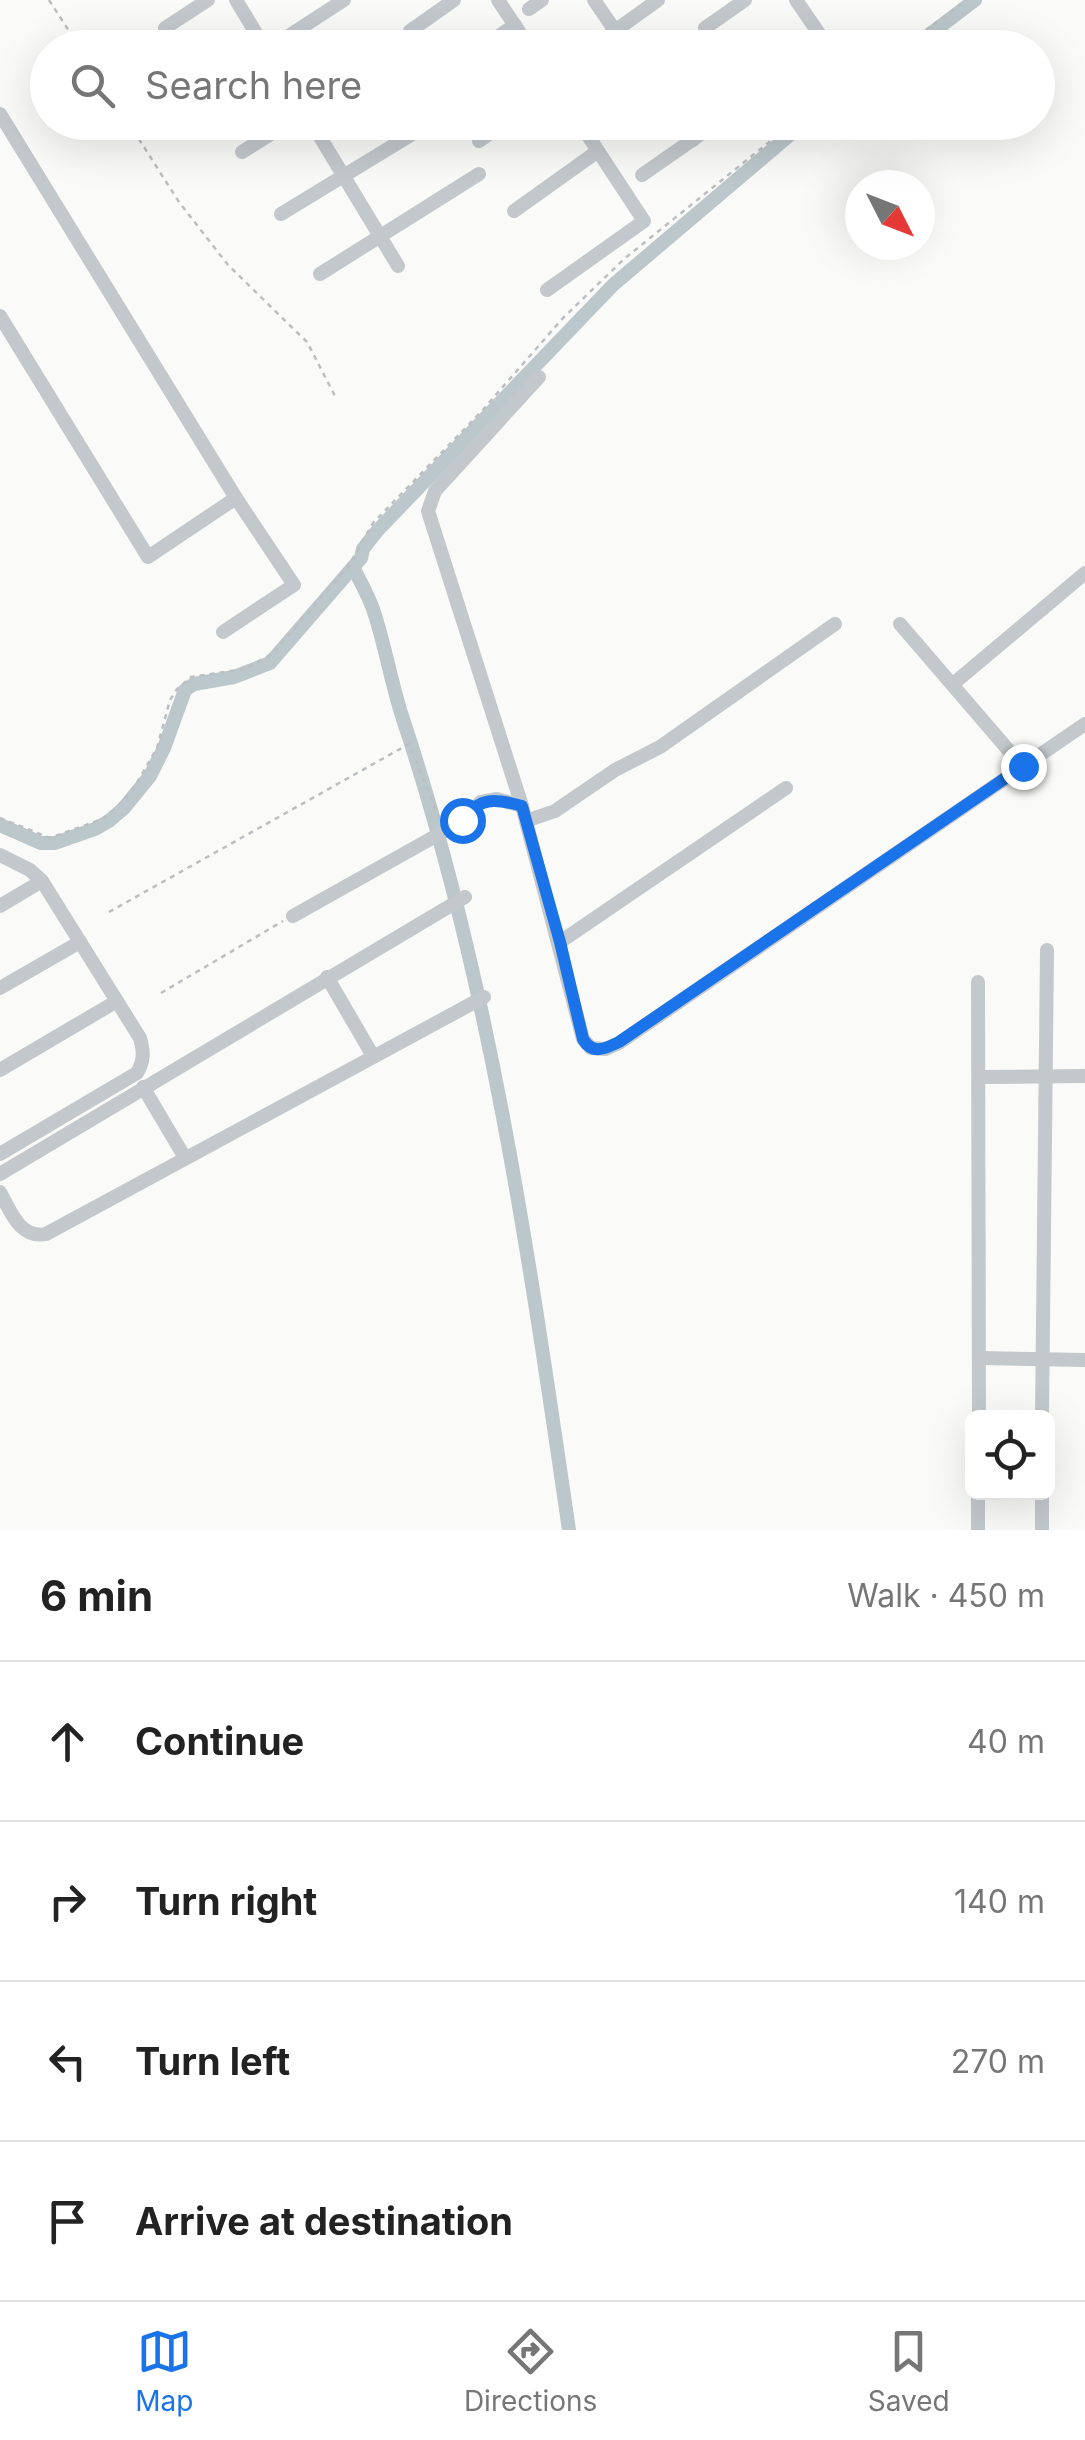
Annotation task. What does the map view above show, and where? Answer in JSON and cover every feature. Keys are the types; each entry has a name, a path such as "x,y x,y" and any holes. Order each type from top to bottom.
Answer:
{"street":[{"path":"165,28 208,0"},
{"path":"236,0 255,30"},
{"path":"296,30 344,0"},
{"path":"421,30 454,0"},
{"path":"498,0 518,30"},
{"path":"529,9 542,0"},
{"path":"594,0 615,30 658,0"},
{"path":"705,28 745,0"},
{"path":"796,0 817,30"},
{"path":"507,30 515,25"},
{"path":"0,114 236,498 294,585 223,632"},
{"path":"242,152 261,140"},
{"path":"321,140 398,266"},
{"path":"281,214 402,140"},
{"path":"547,290 644,222 591,140"},
{"path":"642,175 692,140"},
{"path":"514,212 598,151"},
{"path":"320,274 480,174"},
{"path":"0,316 148,557 236,498"},
{"path":"539,377 435,492 428,511 524,813 583,1039 591,1048 606,1049 1085,724"},
{"path":"953,684 1085,573"},
{"path":"293,916 457,824 476,805 491,799 524,813 555,812 615,770 660,746 835,624"},
{"path":"900,624 1023,766"},
{"path":"560,942 786,788"},
{"path":"0,855 30,870 42,882 140,1038 143,1062 137,1073 0,1154"},
{"path":"0,906 42,882"},
{"path":"0,1174 464,897"},
{"path":"0,988 80,942"},
{"path":"1042,1410 1047,950"},
{"path":"327,976 373,1056"},
{"path":"978,982 979,1410"},
{"path":"0,1192 15,1220 33,1236 46,1234 484,997"},
{"path":"0,1070 117,1000"},
{"path":"980,1077 1085,1076"},
{"path":"143,1087 184,1156"},
{"path":"0,1228 15,1220"},
{"path":"980,1358 1085,1360"},
{"path":"978,1500 978,1530"},
{"path":"1042,1500 1042,1530"}],"path":[{"path":"49,0 68,30"},
{"path":"926,30 967,0"},
{"path":"139,140 179,202 228,265 307,342 335,396"},
{"path":"0,818 50,838 102,819 115,809 143,775 158,748 177,688 191,677 246,669 272,654 348,567 373,523 480,413 563,318 624,259 772,140"},
{"path":"109,912 409,744 445,830"},
{"path":"161,993 293,916"}],"waterway":[{"path":"936,30 975,0"},
{"path":"0,825 41,843 55,843 95,829 124,808 150,776 185,690 270,663 361,558 377,531 613,285 784,140"},
{"path":"353,567 377,622 460,918 483,1019 522,1222 569,1530"}],"route":[{"path":"462,820 471,808 491,799 522,806 583,1039 586,1045 598,1050 619,1042 1023,766"}]}
